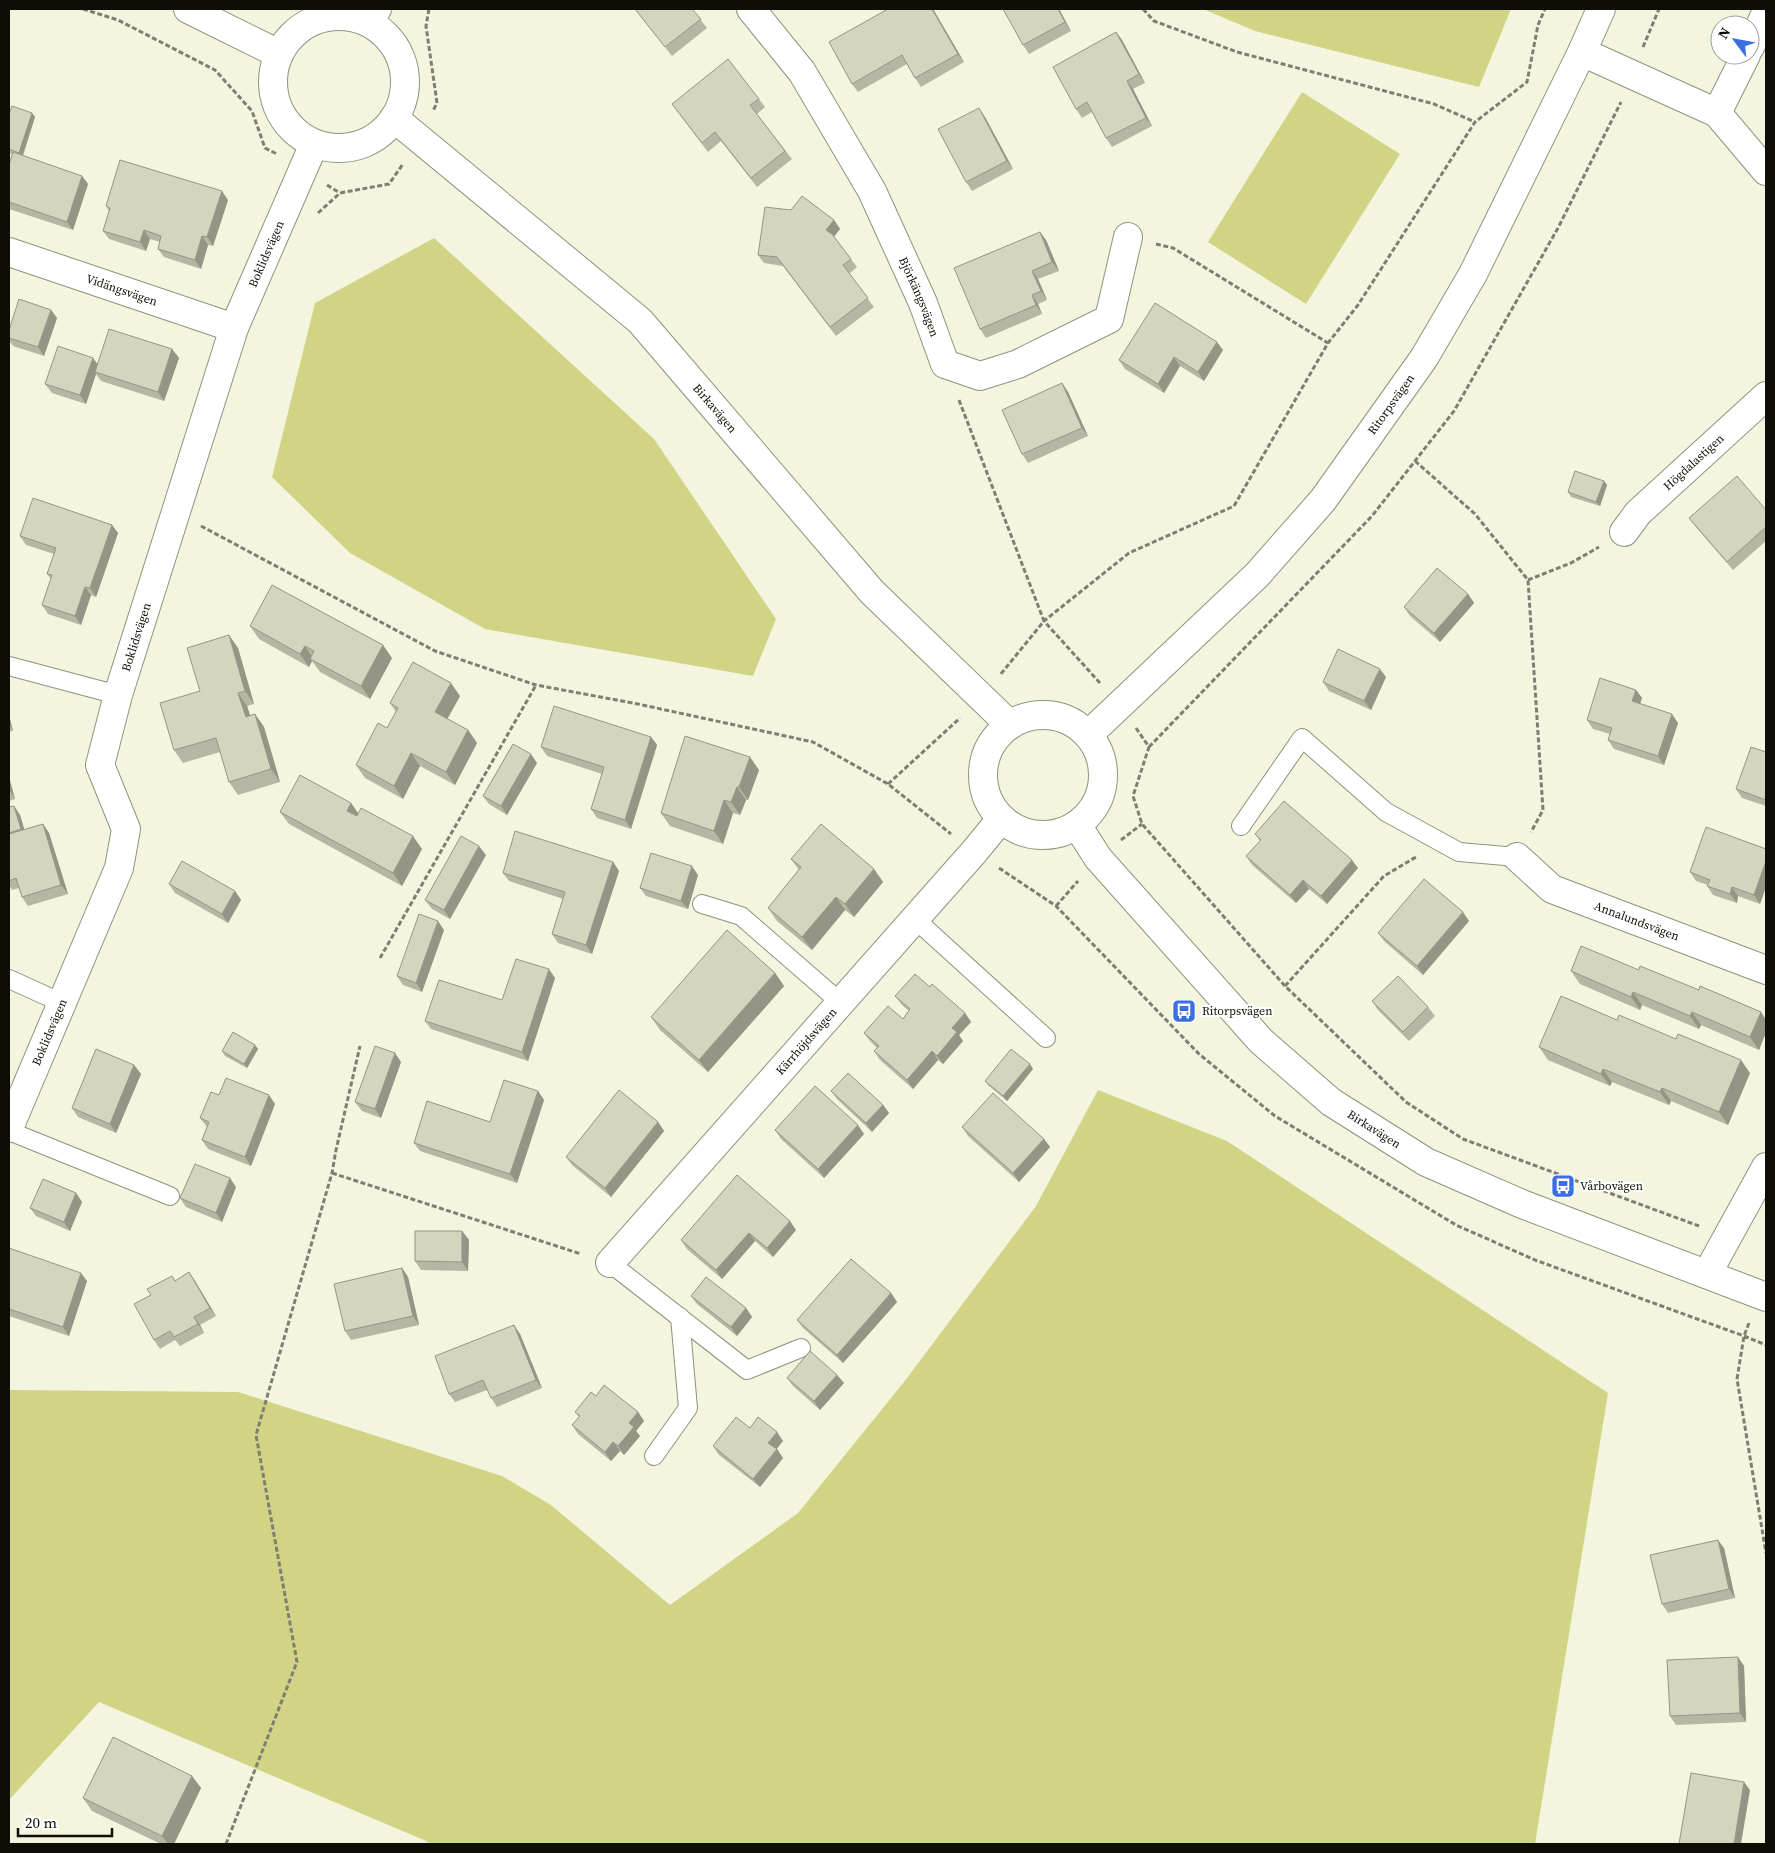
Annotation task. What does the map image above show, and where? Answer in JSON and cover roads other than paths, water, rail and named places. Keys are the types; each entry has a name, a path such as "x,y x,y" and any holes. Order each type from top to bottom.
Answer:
{"street":[{"path":"188,9 279,54"},
{"name":"Björkängsvägen","path":"751,9 802,72 872,191 922,303 945,364 980,376 1018,364 1109,319 1128,237"},
{"name":"Ritorpsvägen","path":"1088,735 1258,575 1322,500 1424,358 1473,274 1582,52 1601,9"},
{"path":"1760,26 1766,13"},
{"path":"332,16 372,16 396,48 401,60 405,75 405,90 401,105 386,129 376,137 358,146 309,156 303,138 292,130 283,119 277,106 272,84 274,68 279,54 289,39 302,27 316,20 332,16"},
{"path":"1582,52 1717,114 1766,171"},
{"path":"1717,114 1741,65"},
{"name":"Birkavägen","path":"394,118 640,321 872,592 1010,725"},
{"name":"Boklidsvägen","path":"9,1130 119,868 126,829 100,765 118,695 234,328 309,156"},
{"name":"Vidängsvägen","path":"9,252 234,328"},
{"name":"Högdalastigen","path":"1624,532 1638,513 1766,396"},
{"path":"1051,716 1065,719 1088,735 1100,755 1103,783 1100,796 1094,808 1077,825 1061,833 1044,836 1021,832 1001,819 987,798 983,777 984,763 989,750 998,736 1010,725 1030,717 1051,716"},
{"name":"Kärrhöjdsvägen","path":"610,1263 915,919 1001,819"},
{"name":"Birkavägen","path":"1077,825 1098,858 1261,1041 1331,1102 1426,1162 1522,1204 1766,1297"},
{"name":"Annalundsvägen","path":"1517,857 1552,889 1766,970"},
{"path":"1707,1274 1766,1167"}],"lane":[{"path":"9,666 118,695"},
{"path":"1241,826 1302,738 1386,812 1459,852 1517,857"},
{"path":"702,904 741,916 841,1003"},
{"path":"915,919 1046,1038"},
{"path":"9,980 62,1003"},
{"path":"9,1130 170,1196"},
{"path":"610,1263 747,1370 801,1348"},
{"path":"654,1456 688,1408 680,1317"}],"place":[{"name":"Ritorpsvägen","path":"1184,1011"},
{"name":"Vårbovägen","path":"1563,1186"}]}
